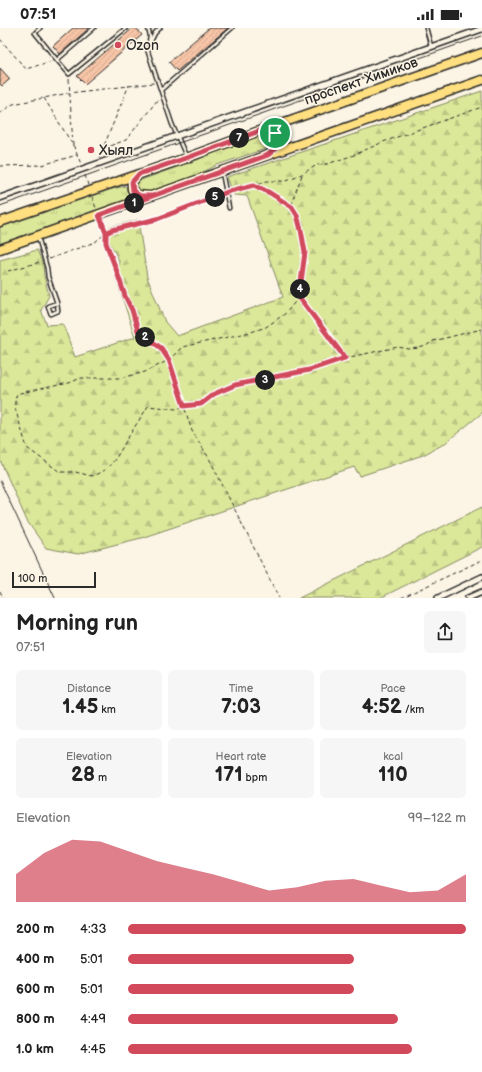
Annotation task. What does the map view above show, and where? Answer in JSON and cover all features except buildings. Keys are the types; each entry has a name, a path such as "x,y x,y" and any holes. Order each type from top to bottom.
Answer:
{"main road":[{"name":"проспект Химиков","path":"0,222 482,53"},
{"path":"0,249 38,237 482,80"},
{"path":"262,130 269,130 273,132 278,140 277,147 268,155"},
{"path":"139,174 132,182 133,191 140,196 152,196"}],"street":[{"path":"0,198 482,29"},
{"path":"438,598 482,577"},
{"path":"468,598 482,592"}],"lane":[{"path":"40,28 34,33 69,74 126,28"},
{"path":"57,60 94,28"},
{"path":"148,28 150,36 148,52 186,158"},
{"path":"149,45 155,33 160,28"},
{"path":"161,90 232,28"},
{"path":"426,28 432,46"},
{"path":"222,171 230,208"},
{"path":"38,237 48,277 57,303 58,311 51,314 48,306 57,303"}],"path":[{"path":"0,38 26,69 57,60"},
{"path":"69,74 69,93 74,147"},
{"path":"0,113 13,104 69,93 129,85 158,83"},
{"path":"96,164 129,85"},
{"path":"103,148 126,140 162,94"},
{"path":"44,98 74,147 83,169"},
{"path":"8,271 45,261 95,242 112,230 157,219 230,191 267,181 284,181 302,174 317,165 327,164 354,155 383,142 482,107"},
{"path":"0,166 42,165 77,154"},
{"path":"292,207 293,199 302,174"},
{"path":"254,185 292,207 297,215 305,252 299,297 286,312 266,327 251,332 182,347 169,360 145,372 121,378 81,378 69,383 17,394 15,399 15,408 28,448 60,472 74,472 92,476 110,466 119,455 148,406 176,410 184,406 201,404 214,394 235,385 309,370 345,358 398,347 409,349 419,348 426,346 433,341 482,329"},
{"path":"99,215 106,233 106,243 125,296 132,310 138,331 161,348 169,360 192,431 208,458 279,598"},
{"path":"299,297 345,358"},
{"path":"402,598 482,560"},
{"path":"0,591 3,598"}],"green space":[{"path":"482,91 482,413 444,444 423,455 360,476 354,467 141,538 78,554 46,548 27,521 0,460 0,260 37,250 43,264 44,276 49,296 41,310 47,325 63,324 75,357 135,337 116,278 119,261 108,240 110,227 138,220 147,277 165,322 177,336 283,297 247,196 234,195 227,177"},
{"path":"264,134 270,135 273,138 273,144 271,147 217,165 195,176 145,194 136,189 137,184 141,180"},
{"path":"126,186 132,199 0,244 0,227 102,191"},
{"path":"482,507 482,547 380,598 299,598"}],"tram line":[{"path":"0,206 482,36"},
{"path":"0,481 55,598"}],"place":[{"name":"Ozon","path":"118,45"},
{"name":"Хыял","path":"91,150"}],"route":[{"path":"275,133 269,130 262,130 139,174 133,179 131,186 133,191 140,196 152,196 99,215 106,233 112,230 157,219 230,191 254,185 292,207 297,215 305,252 299,297 345,358 301,372 235,385 214,394 199,405 184,406 169,360 161,348 138,331 132,310 122,289 106,243 106,233 99,215 268,155 277,147 278,144 275,133"}]}
